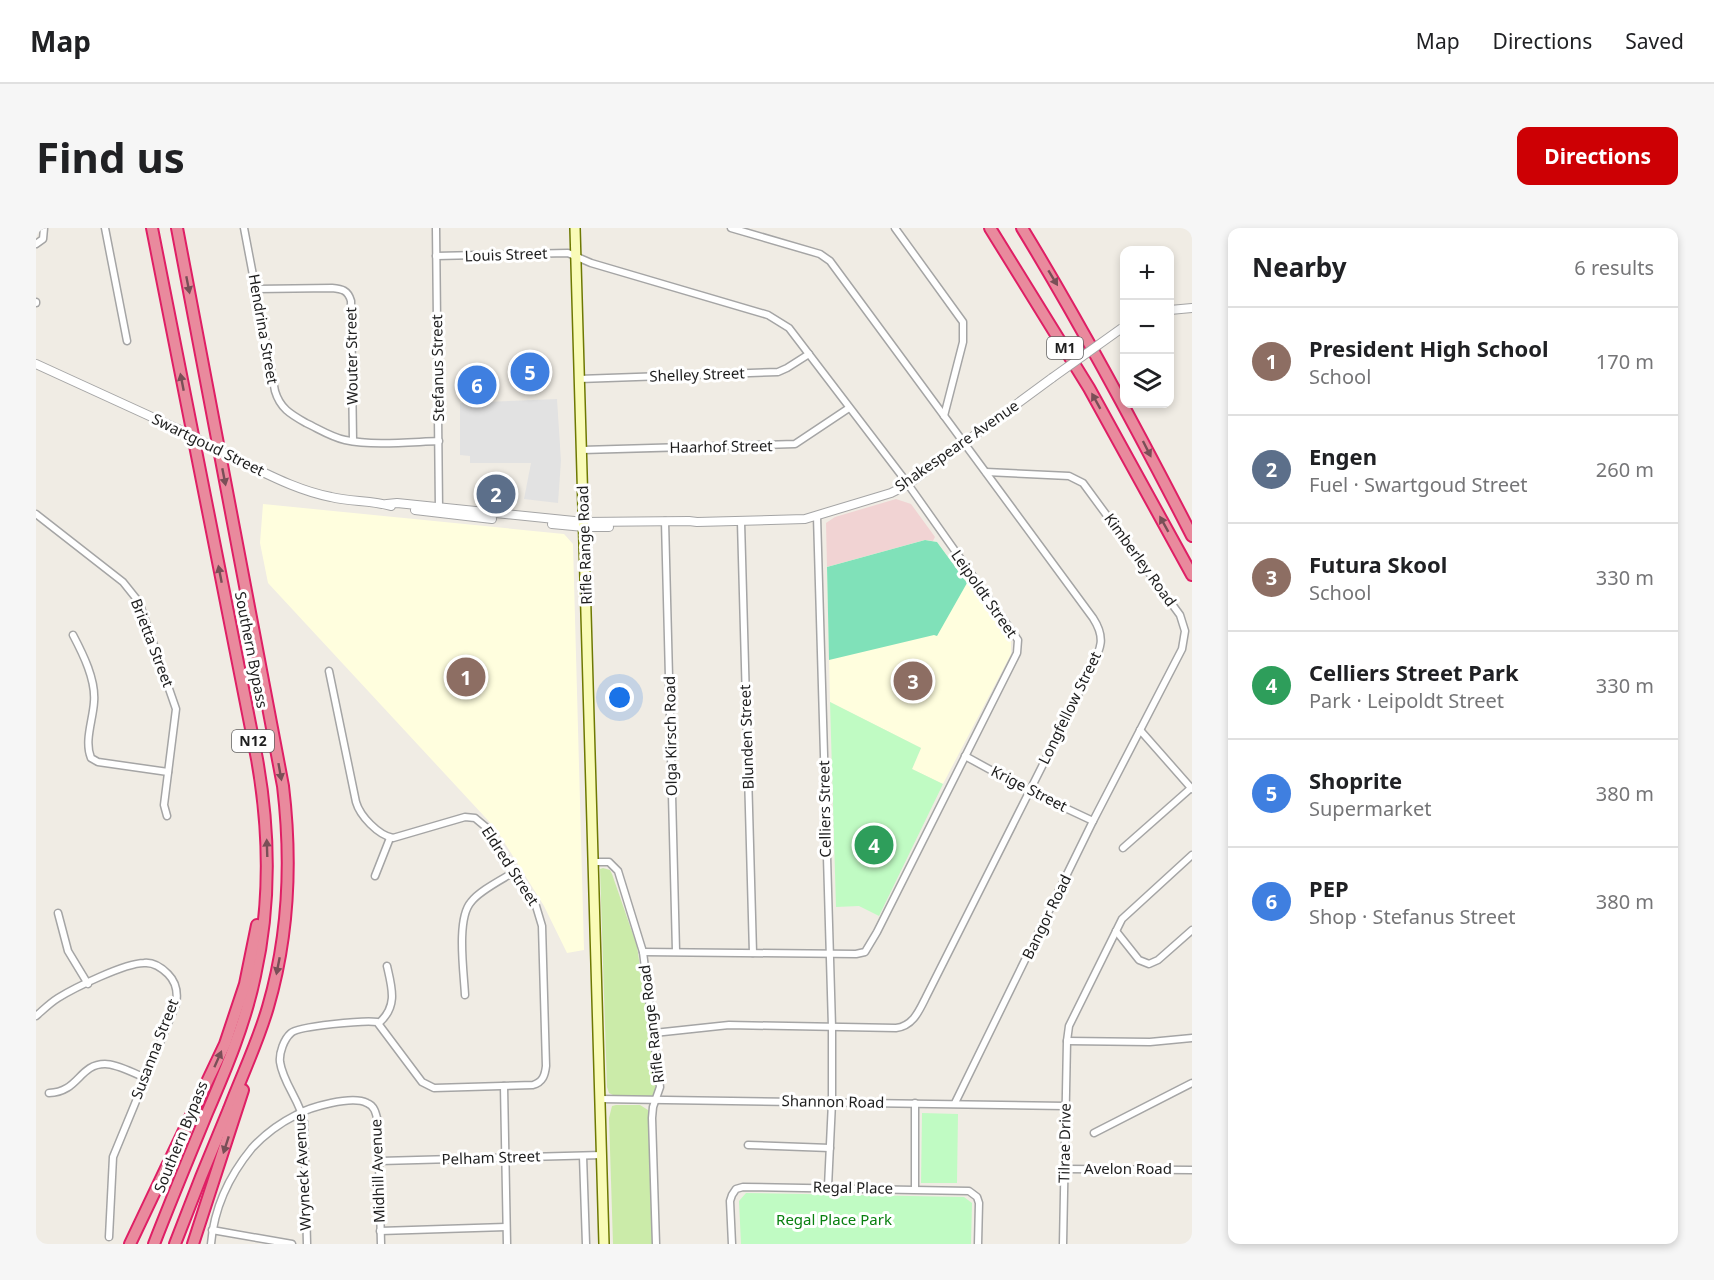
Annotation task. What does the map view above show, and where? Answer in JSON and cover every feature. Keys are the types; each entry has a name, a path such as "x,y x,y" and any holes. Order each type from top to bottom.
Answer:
{"highway":[{"name":"Southern Bypass","path":"152,228 260,776 266,819 268,876 260,954 246,1011 233,1050 154,1244"},
{"name":"Southern Bypass","path":"175,1244 254,1049 275,981 286,914 288,849 285,806 177,228"},
{"name":"M1","path":"990,228 1083,378 1192,575"},
{"name":"M1","path":"1022,228 1111,380 1192,536"},
{"path":"130,1244 225,1044 245,984 268,876"},
{"path":"193,1244 254,1049"}],"main road":[{"name":"Rifle Range Road","path":"575,228 604,1244"}],"street":[{"path":"36,244 45,236 45,228"},
{"path":"105,228 127,341"},
{"name":"Hendrina Street","path":"244,228 275,391 281,406 327,434 353,441 438,441"},
{"name":"Stefanus Street","path":"436,228 439,510"},
{"name":"Longfellow Street","path":"654,1033 729,1025 896,1028 908,1025 915,1017 1091,669 1100,646 1101,633 1093,618 830,261 811,251 731,228"},
{"path":"895,228 963,322 963,342 944,416"},
{"name":"Louis Street","path":"436,256 568,253 576,256"},
{"name":"Leipoldt Street","path":"576,256 591,264 772,316 789,328 907,485 1018,640 1017,653 867,949 856,954 643,951"},
{"name":"Wouter Street","path":"256,289 332,288 347,292 351,301 353,441"},
{"path":"1174,310 1192,308"},
{"name":"Shakespeare Avenue","path":"584,525 799,520 891,493 907,485 1120,329"},
{"name":"Shelley Street","path":"579,379 778,372 787,369 809,354"},
{"name":"Swartgoud Street","path":"36,364 178,429 287,484 312,493 343,500 584,525"},
{"name":"Haarhof Street","path":"582,450 795,444 849,408"},
{"name":"Kimberley Road","path":"986,472 1061,476 1079,480 1180,615 1185,632 1182,648 1140,730"},
{"name":"Brietta Street","path":"36,515 117,577 136,597 176,709 164,805 167,816"},
{"name":"Celliers Street","path":"817,516 832,1027 832,1102 828,1187"},
{"name":"Blunden Street","path":"741,522 753,953"},
{"name":"Olga Kirsch Road","path":"665,524 676,951"},
{"path":"73,635 84,658 94,693 88,744 91,758 98,762 168,772"},
{"path":"328,671 357,807 362,815 390,838 375,876"},
{"path":"1123,848 1192,789 1140,730"},
{"name":"Bangor Road","path":"955,1103 1140,730"},
{"name":"Krige Street","path":"965,756 1029,791 1094,821"},
{"name":"Eldred Street","path":"390,838 404,836 465,817 475,818 487,828 539,912 542,926 546,1066 544,1077 533,1084 504,1086"},
{"name":"Tilrae Drive","path":"1063,1244 1067,1041 1073,1017 1125,916 1192,855"},
{"name":"Rifle Range Road","path":"593,862 609,862 618,871 643,951 660,1087 652,1118 656,1244"},
{"path":"465,995 463,924 466,909 473,899 514,872"},
{"path":"58,913 68,951 88,984"},
{"path":"1116,931 1139,960 1149,964 1158,960 1192,930"},
{"name":"Susanna Street","path":"36,1016 60,997 118,969 140,963 155,964 171,977 177,990 176,1004 113,1157 109,1237"},
{"path":"387,966 392,991 391,1008 379,1023 426,1085 439,1088 504,1086 507,1244"},
{"name":"Wryneck Avenue","path":"307,1244 302,1112 280,1063 284,1044 290,1033 304,1028 372,1021 379,1023"},
{"path":"1067,1041 1150,1042 1192,1038"},
{"path":"49,1093 58,1093 69,1088 84,1072 97,1065 110,1064 144,1077"},
{"path":"1094,1133 1192,1083"},
{"name":"Shannon Road","path":"600,1099 955,1103 1066,1107"},
{"name":"Midhill Avenue","path":"302,1112 336,1103 357,1101 367,1102 376,1113 380,1161 381,1244"},
{"path":"915,1103 915,1190"},
{"path":"211,1244 212,1230 225,1189 244,1159 262,1138 302,1112"},
{"path":"748,1145 830,1148"},
{"name":"Pelham Street","path":"380,1161 602,1155"},
{"path":"583,1156 586,1244"},
{"name":"Avelon Road","path":"1064,1169 1192,1170"},
{"name":"Regal Place","path":"732,1244 730,1201 736,1189 743,1187 828,1187 972,1192 979,1203 978,1244"},
{"path":"381,1231 506,1227"},
{"path":"212,1230 292,1244"}],"shaded area":[{"path":"557,399 561,461 558,503 524,499 531,463 470,463 470,456 460,455 460,403"},
{"path":"896,499 911,504 935,537 933,541 925,540 827,567 826,523 835,517"},
{"path":"263,504 564,534 573,544 584,950 567,953 544,906 496,829 268,583 260,543"},
{"path":"925,540 937,542 1011,641 1011,654 943,784 912,769 921,748 830,702 827,567"}],"green space":[{"path":"925,540 937,542 967,583 937,636 829,660 827,567"},
{"path":"830,702 921,748 912,769 943,784 879,916 859,906 836,907"},
{"path":"600,869 610,870 612,874 637,946 656,1081 655,1095 649,1097 613,1095 609,1093 607,1087"},
{"path":"640,1105 648,1110 653,1244 613,1244 609,1118 612,1106"},
{"path":"922,1113 958,1114 957,1183 921,1183"},
{"name":"Regal Place Park","path":"746,1193 964,1197 972,1203 971,1244 741,1244 739,1201"}],"place":[{"name":"Shoprite","path":"530,372"},
{"name":"PEP","path":"477,385"},
{"name":"Engen","path":"496,494"},
{"name":"President High School","path":"466,677"},
{"name":"Futura Skool","path":"913,681"},
{"name":"Celliers Street Park","path":"874,845"}]}
